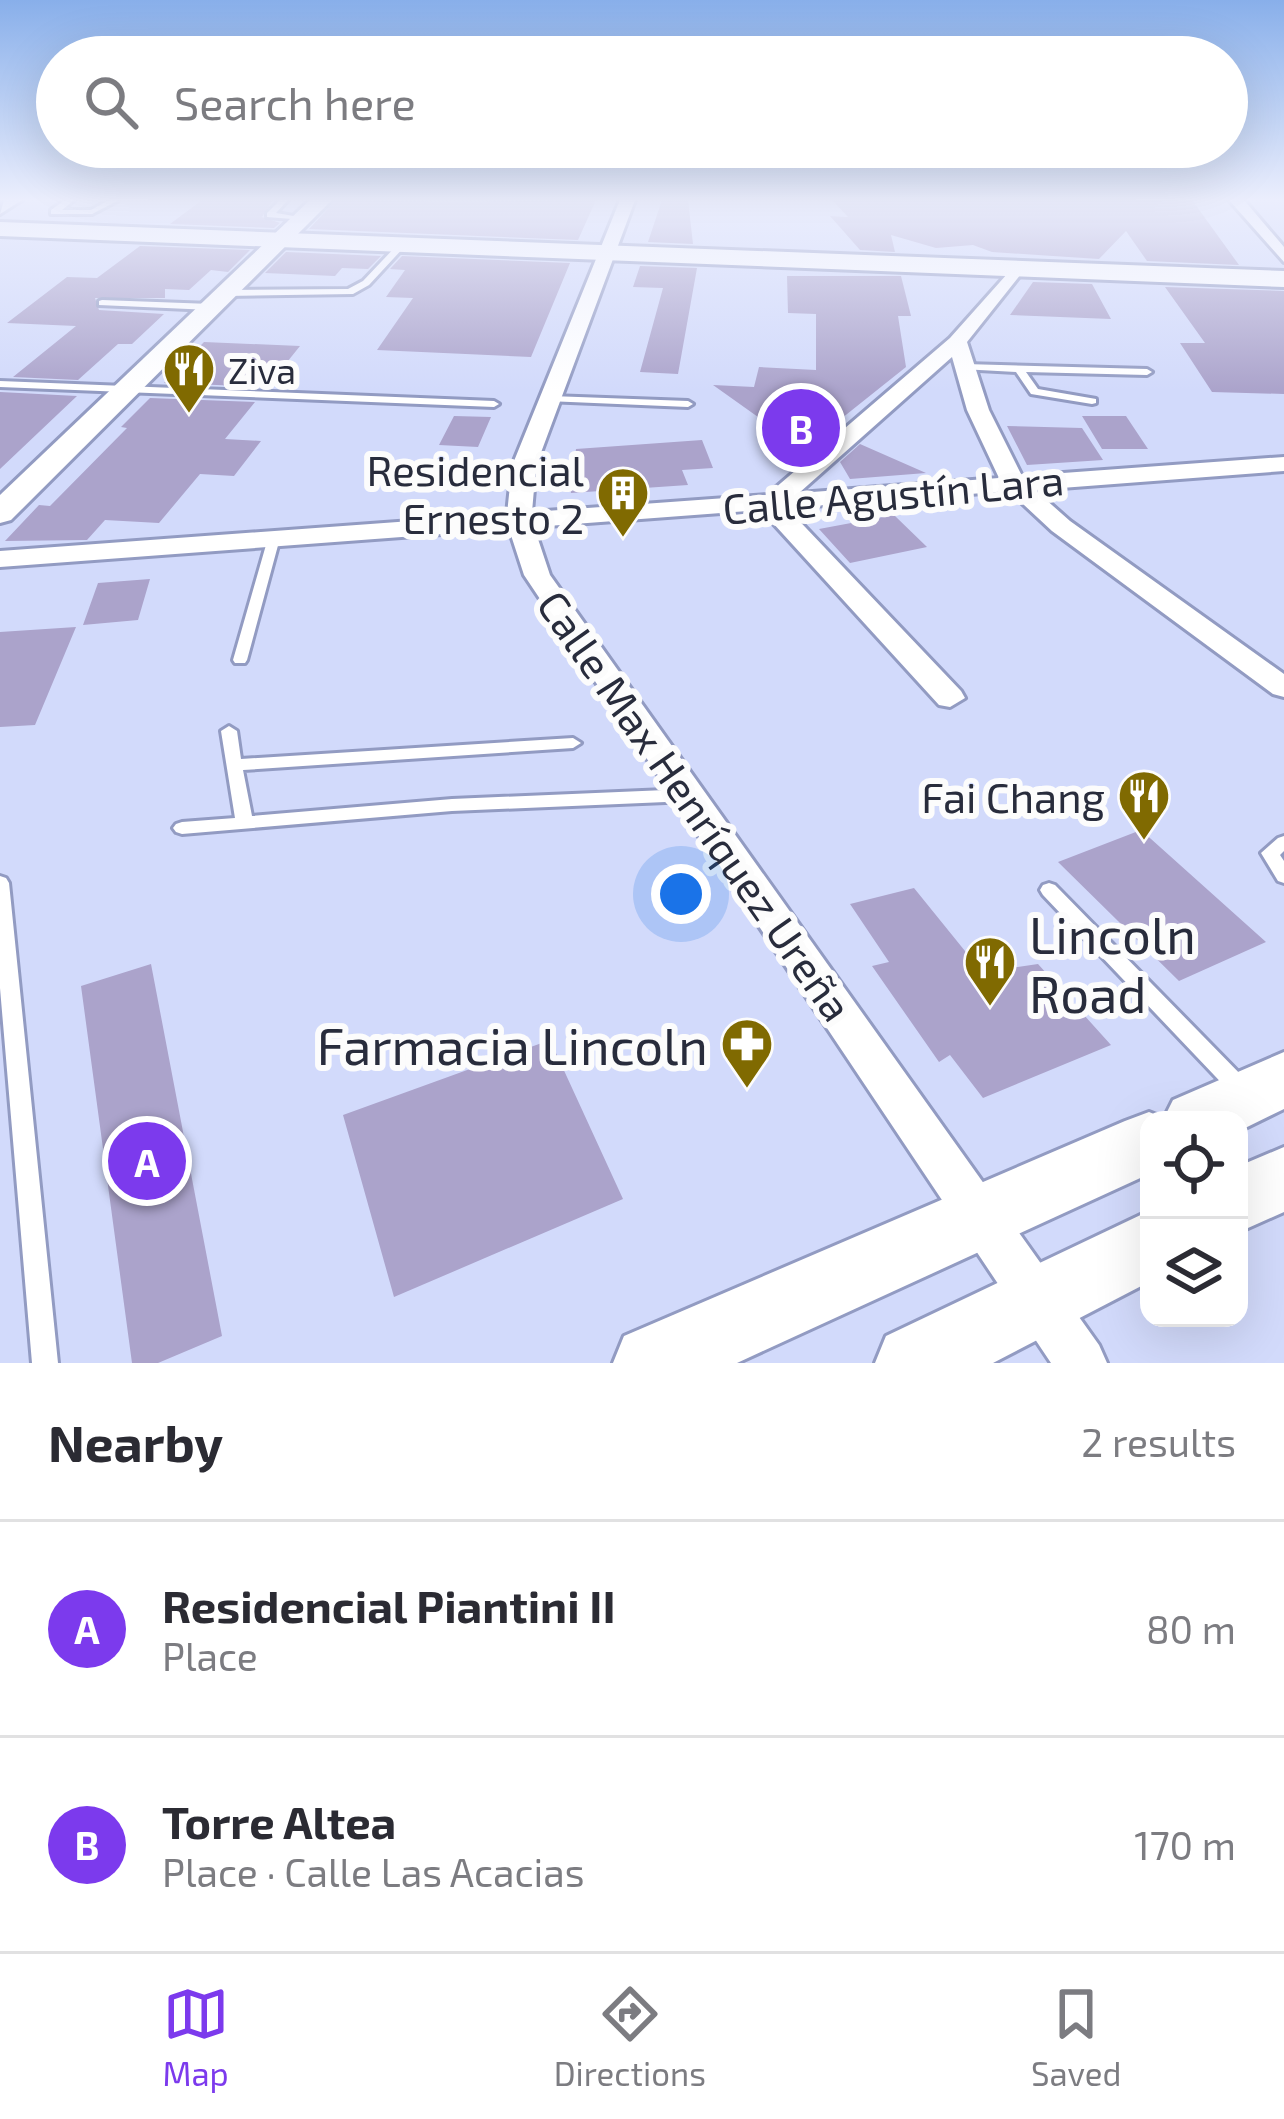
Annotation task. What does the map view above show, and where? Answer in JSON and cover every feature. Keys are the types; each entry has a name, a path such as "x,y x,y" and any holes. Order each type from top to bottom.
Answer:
{"main road":[{"path":"911,264 1284,279"},
{"path":"1136,264 1284,268"},
{"path":"651,1363 1140,1146"},
{"path":"1248,1196 1284,1178"},
{"path":"914,1363 1140,1250"}],"street":[{"path":"0,513 252,264"},
{"name":"Calle Max Henríquez Ureña","path":"602,264 524,466 518,519 537,575 1081,1363"},
{"path":"950,698 770,505 957,342 1016,269"},
{"path":"957,342 978,410 1012,481 1061,526 1284,688"},
{"name":"Calle Agustín Lara","path":"0,559 1284,464"}],"lane":[{"path":"102,303 350,292 384,264"},
{"path":"965,367 1147,372"},
{"path":"1019,369 1035,392 1092,401"},
{"path":"0,384 494,404"},
{"path":"550,399 688,404"},
{"path":"240,660 274,538"},
{"path":"229,730 245,823"},
{"path":"234,765 573,743"},
{"path":"182,828 452,805 689,795"},
{"path":"1284,842 1270,853 1284,876"},
{"path":"0,883 44,1363"},
{"path":"1049,890 1242,1098"}],"building":[{"path":"116,264 236,264 228,272 211,270 189,290 165,289 165,298 95,298 99,310 164,314 132,344 118,344 78,380 13,377 76,326 7,323 67,277 97,278"},
{"path":"274,264 373,264 368,269 342,268 335,276 265,273"},
{"path":"395,264 570,264 531,357 377,350 413,298 386,297 405,270 390,269"},
{"path":"640,266 697,268 678,374 640,372 663,288 633,287"},
{"path":"787,276 901,276 911,316 898,316 906,367 827,430 833,432 827,438 824,433 803,449 713,385 754,387 759,367 816,370 816,314 788,313"},
{"path":"1033,282 1092,284 1111,319 1010,315"},
{"path":"1165,287 1284,291 1284,394 1212,392 1180,343 1205,343"},
{"path":"204,342 300,346 267,387 164,383"},
{"path":"0,392 77,396 0,469"},
{"path":"150,398 255,402 225,439 261,441 234,476 200,474 159,523 105,520 87,540 5,541 39,505 50,506"},
{"path":"454,416 491,417 478,447 439,445"},
{"path":"1082,416 1126,416 1148,449 1102,449"},
{"path":"1007,426 1082,428 1103,460 1027,465"},
{"path":"702,440 713,468 682,470 688,485 571,493 566,467 574,467 576,449"},
{"path":"860,444 926,473 850,479 840,462"},
{"path":"894,515 927,547 850,563 819,529"},
{"path":"150,579 138,620 83,625 98,583"},
{"path":"76,627 35,725 0,727 0,632"},
{"path":"1141,830 1266,942 1179,981 1058,862"},
{"name":"Lincoln Road","path":"914,888 982,972 1038,964 1111,1045 983,1098 950,1055 939,1062 872,966 889,962 850,904"},
{"path":"151,964 222,1336 158,1363 132,1363 81,986"},
{"path":"550,1040 623,1199 394,1297 343,1115"}],"place":[{"name":"Ziva","path":"189,415"},
{"name":"Torre Altea","path":"801,428"},
{"name":"Residencial Ernesto 2","path":"623,539"},
{"name":"Fai Chang","path":"1144,842"},
{"name":"Lincoln Road","path":"990,1008"},
{"name":"Farmacia Lincoln","path":"747,1090"},
{"name":"Residencial Piantini II","path":"147,1161"}]}
